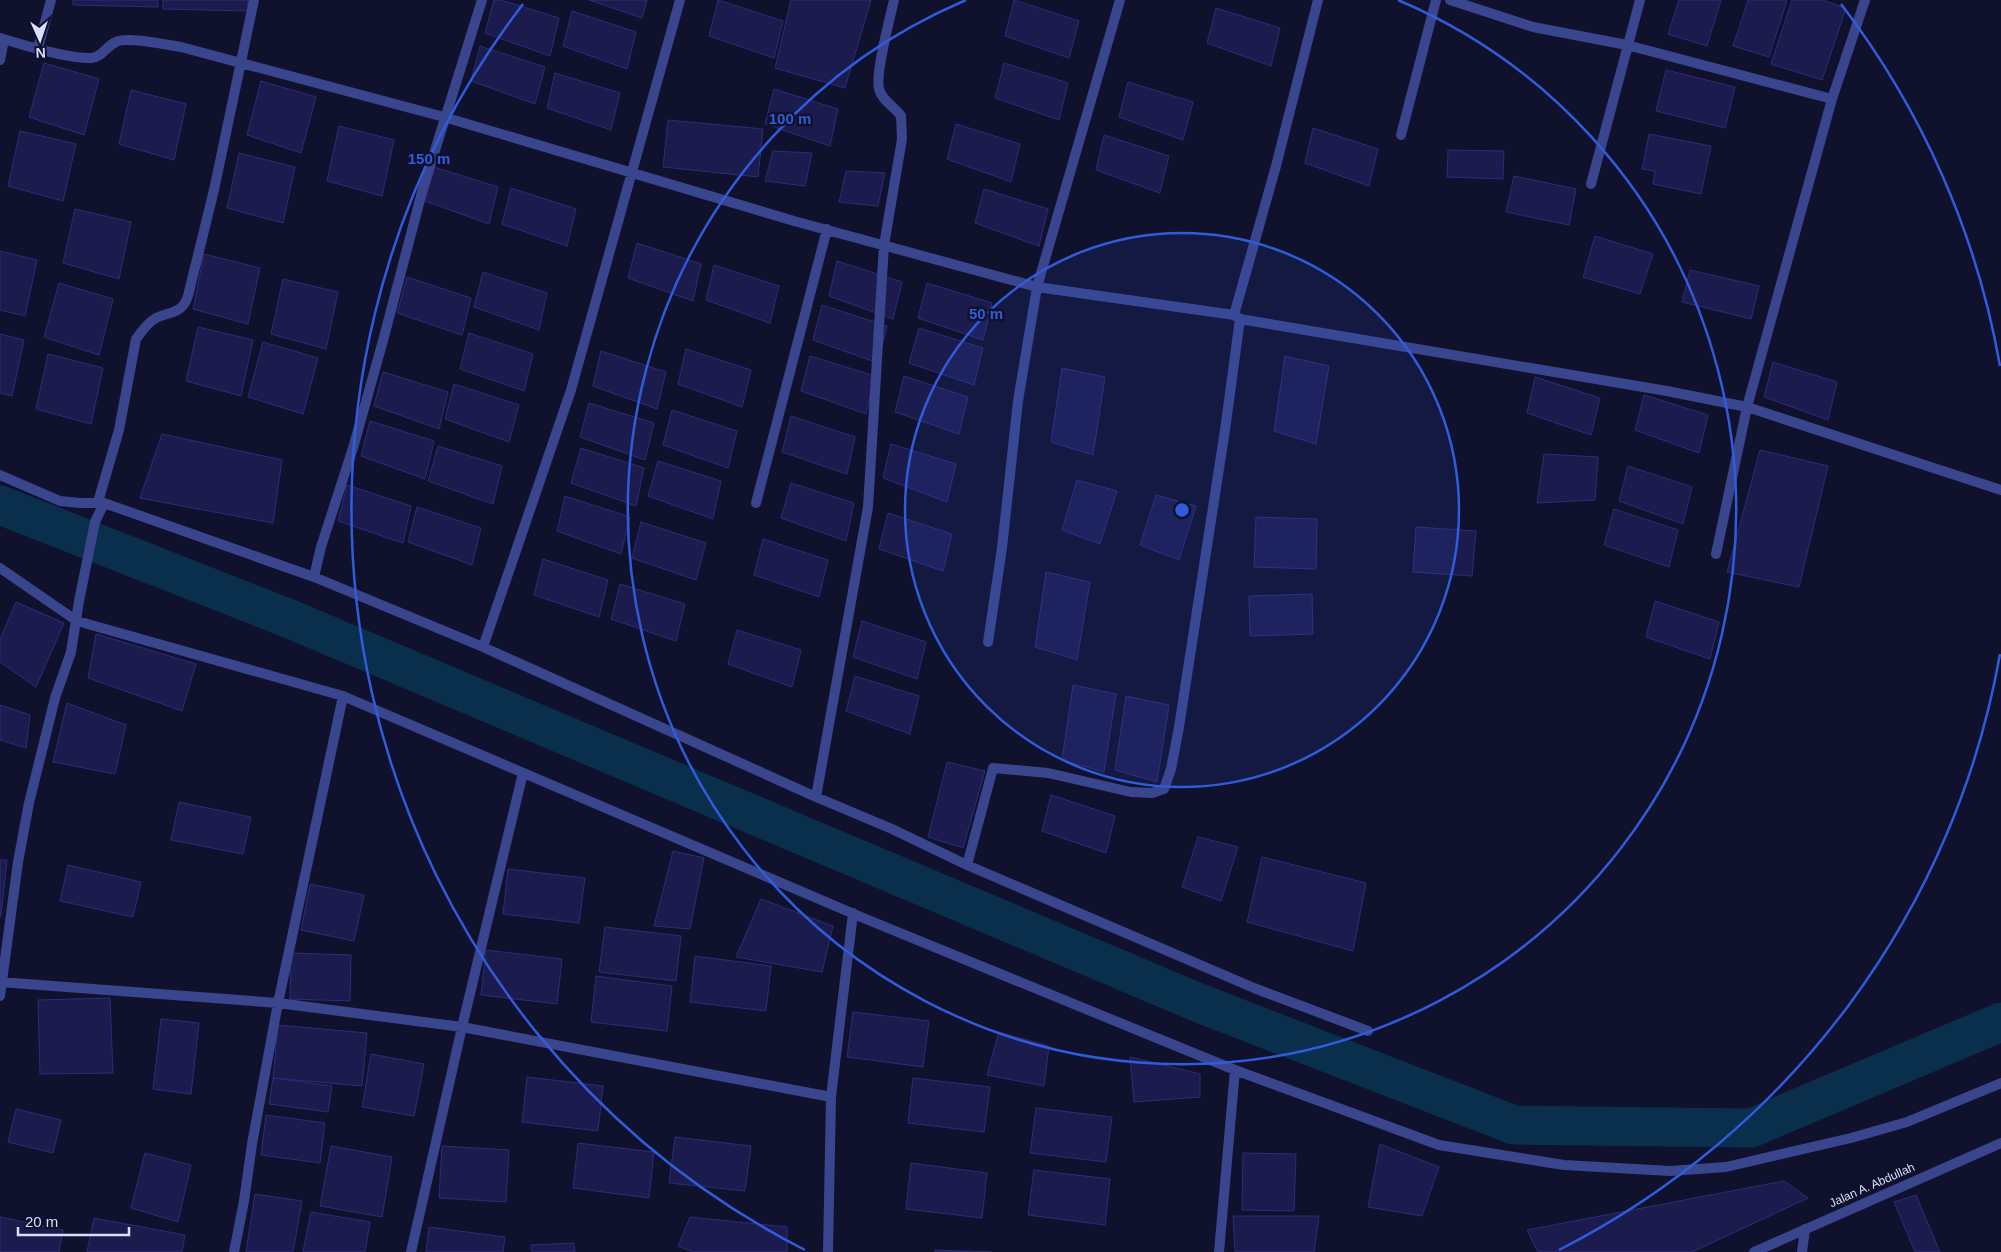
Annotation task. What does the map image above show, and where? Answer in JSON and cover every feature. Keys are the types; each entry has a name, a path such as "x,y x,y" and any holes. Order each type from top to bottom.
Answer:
{"street":[{"path":"38,48 51,0"},
{"path":"0,996 18,862 29,803 55,698 71,652 78,601 95,522 119,430 136,339 144,328 155,319 180,309 185,305 242,64 254,0"},
{"path":"314,577 353,448 422,192 482,0"},
{"path":"483,647 571,390 680,0"},
{"path":"816,797 868,507 884,245 902,139 901,116 885,100 879,88 880,68 894,0"},
{"path":"988,642 1002,548 1018,401 1037,287 1120,0"},
{"path":"967,865 993,768 1048,773 1131,792 1152,793 1164,789 1171,769 1179,727 1225,430 1237,317 1318,0"},
{"path":"1400,135 1436,0"},
{"path":"1450,0 1533,28 1628,45 1832,100"},
{"path":"1591,184 1640,0"},
{"path":"1716,554 1747,408 1832,100 1865,0"},
{"path":"0,60 2,39 78,57 92,58 99,56 115,42 122,40 181,47 444,117 631,173 1037,287 1237,317 1667,391 1747,408 2001,490"},
{"path":"756,503 827,229"},
{"path":"0,475 60,501 101,503 314,577 483,647 816,797 892,829 967,865 1254,988 1368,1031"},
{"path":"0,568 76,621 344,696 852,913 1235,1070 1439,1145 1564,1164 1670,1171 1726,1167 1851,1138 1908,1122 2001,1083"},
{"path":"234,1252 278,1003 344,696"},
{"path":"411,1252 462,1027 523,773"},
{"path":"828,1252 831,1097 852,913"},
{"path":"2,982 278,1003 462,1027 831,1097"},
{"path":"1219,1252 1235,1070"},
{"name":"Jalan A. Abdullah","path":"1754,1252 2001,1143"},
{"path":"1802,1252 1805,1229"}],"building":[{"path":"73,0 158,0 158,7 73,5"},
{"path":"163,0 248,0 248,11 163,9"},
{"path":"494,0 501,0 559,18 550,56 485,33"},
{"path":"589,0 647,0 642,18"},
{"path":"718,0 783,21 774,58 709,36"},
{"path":"791,0 871,0 845,88 775,68"},
{"path":"1014,0 1079,21 1069,58 1005,36"},
{"path":"1679,0 1721,0 1707,46 1668,34"},
{"path":"1748,0 1787,0 1769,57 1733,46"},
{"path":"1792,0 1822,0 1846,8 1822,80 1771,64"},
{"path":"1216,8 1280,28 1271,66 1207,43"},
{"path":"572,11 636,32 627,69 563,46"},
{"path":"480,46 545,67 535,104 471,81"},
{"path":"44,63 99,79 84,135 29,117"},
{"path":"1004,63 1068,83 1059,120 995,98"},
{"path":"1666,70 1735,87 1725,128 1656,111"},
{"path":"555,73 620,93 611,130 547,108"},
{"path":"261,81 316,97 301,153 247,135"},
{"path":"1128,82 1193,102 1183,140 1119,117"},
{"path":"774,89 838,109 830,146 765,124"},
{"path":"131,90 186,104 174,160 119,144"},
{"path":"668,120 763,129 758,177 663,167"},
{"path":"956,124 1020,144 1011,182 947,159"},
{"path":"339,126 394,140 382,196 327,181"},
{"path":"1313,128 1378,149 1369,186 1305,163"},
{"path":"20,131 76,144 63,201 8,186"},
{"path":"1649,134 1711,146 1701,194 1653,184 1655,171 1642,169"},
{"path":"1104,135 1169,156 1160,193 1096,170"},
{"path":"1448,150 1504,151 1503,179 1447,177"},
{"path":"773,151 812,153 805,186 765,181"},
{"path":"239,153 295,167 283,223 227,208"},
{"path":"434,167 498,187 489,224 425,201"},
{"path":"846,171 885,173 878,206 839,202"},
{"path":"1514,176 1576,189 1569,225 1506,212"},
{"path":"511,188 576,209 567,246 502,224"},
{"path":"984,189 1048,209 1039,246 975,223"},
{"path":"75,209 131,222 119,279 63,263"},
{"path":"1595,236 1653,254 1640,294 1583,277"},
{"path":"637,243 701,264 693,301 628,278"},
{"path":"0,251 37,260 25,316 0,310"},
{"path":"204,254 260,268 248,324 193,309"},
{"path":"837,261 902,282 893,319 829,296"},
{"path":"714,265 779,286 770,323 706,300"},
{"path":"1690,270 1759,286 1751,319 1682,302"},
{"path":"483,272 547,293 539,330 474,307"},
{"path":"407,277 471,298 462,335 397,313"},
{"path":"283,279 338,292 326,349 271,334"},
{"path":"59,283 113,299 99,355 44,337"},
{"path":"927,283 992,303 983,340 918,318"},
{"path":"822,305 887,326 878,363 813,340"},
{"path":"198,327 253,340 241,396 186,381"},
{"path":"919,328 983,348 974,385 909,363"},
{"path":"469,333 533,354 524,391 460,369"},
{"path":"0,334 24,340 12,396 0,393"},
{"path":"263,342 318,358 303,414 248,397"},
{"path":"686,349 751,370 742,407 678,384"},
{"path":"601,351 666,372 657,409 593,386"},
{"path":"48,354 103,368 91,424 36,409"},
{"path":"810,356 875,376 866,414 801,391"},
{"path":"1285,356 1329,366 1316,444 1274,431"},
{"path":"1773,362 1837,382 1828,420 1764,397"},
{"path":"1062,368 1105,377 1093,455 1051,442"},
{"path":"383,372 448,392 439,429 374,406"},
{"path":"904,376 968,397 959,434 895,412"},
{"path":"1535,377 1600,398 1591,435 1527,413"},
{"path":"454,384 519,405 509,442 445,419"},
{"path":"1644,395 1708,415 1699,453 1635,430"},
{"path":"589,403 654,423 645,460 580,437"},
{"path":"672,410 737,431 728,468 663,445"},
{"path":"791,416 855,437 847,474 782,452"},
{"path":"370,421 434,441 425,479 361,456"},
{"path":"162,434 282,460 273,523 140,498"},
{"path":"891,444 956,464 947,502 883,478"},
{"path":"438,446 502,466 493,504 428,481"},
{"path":"581,448 644,468 636,506 571,483"},
{"path":"1760,450 1828,466 1799,587 1727,572"},
{"path":"1544,454 1598,457 1595,500 1537,503"},
{"path":"658,461 721,481 713,519 648,496"},
{"path":"1628,466 1692,487 1683,524 1619,501"},
{"path":"1077,480 1117,491 1100,544 1062,530"},
{"path":"791,483 854,503 846,541 781,518"},
{"path":"347,485 411,506 403,543 338,521"},
{"path":"1156,495 1196,506 1179,560 1140,545"},
{"path":"565,496 630,517 621,554 557,531"},
{"path":"417,507 481,528 472,565 408,542"},
{"path":"1614,509 1678,530 1669,567 1604,545"},
{"path":"888,513 952,534 943,571 879,549"},
{"path":"1256,517 1317,519 1316,569 1254,567"},
{"path":"641,522 706,543 696,580 632,558"},
{"path":"1416,527 1476,531 1472,576 1413,572"},
{"path":"763,539 828,560 819,597 754,575"},
{"path":"543,559 608,580 599,617 534,595"},
{"path":"1046,572 1090,582 1077,660 1035,647"},
{"path":"620,584 685,604 676,641 611,619"},
{"path":"1312,594 1313,634 1250,636 1249,596"},
{"path":"1655,601 1719,622 1710,659 1646,637"},
{"path":"16,602 64,623 36,687 0,662 0,639"},
{"path":"862,621 926,642 917,679 853,657"},
{"path":"737,630 801,650 792,687 728,664"},
{"path":"96,634 196,664 182,711 88,678"},
{"path":"855,676 919,696 910,734 846,711"},
{"path":"1073,685 1116,694 1104,772 1062,760"},
{"path":"1126,696 1169,705 1157,782 1115,770"},
{"path":"67,703 126,725 115,774 53,762"},
{"path":"0,705 30,715 26,748 0,740"},
{"path":"947,762 985,771 963,848 928,837"},
{"path":"1051,795 1115,816 1106,853 1042,831"},
{"path":"179,802 251,817 243,854 171,840"},
{"path":"1198,837 1238,847 1221,901 1182,887"},
{"path":"673,851 704,858 690,929 654,926"},
{"path":"1262,857 1366,883 1353,951 1247,922"},
{"path":"0,860 7,860 0,917"},
{"path":"68,865 141,882 133,917 60,901"},
{"path":"508,869 585,878 579,923 503,914"},
{"path":"310,884 364,895 354,941 301,930"},
{"path":"761,899 833,926 822,972 736,957"},
{"path":"605,927 681,936 676,981 599,972"},
{"path":"486,950 562,959 557,1004 481,995"},
{"path":"291,953 351,955 350,1001 290,999"},
{"path":"695,956 771,966 766,1011 690,1002"},
{"path":"596,976 672,986 667,1031 591,1022"},
{"path":"110,998 113,1073 40,1074 38,1000"},
{"path":"853,1012 929,1021 923,1067 847,1057"},
{"path":"161,1019 199,1023 191,1094 153,1089"},
{"path":"278,1025 367,1033 362,1086 273,1078"},
{"path":"999,1032 1049,1046 1044,1086 987,1075"},
{"path":"371,1054 424,1064 414,1116 362,1107"},
{"path":"1130,1057 1200,1074 1200,1097 1134,1102"},
{"path":"527,1077 603,1086 598,1131 522,1122"},
{"path":"273,1078 332,1086 328,1112 269,1104"},
{"path":"913,1078 990,1087 984,1132 908,1123"},
{"path":"1036,1108 1112,1117 1106,1162 1030,1153"},
{"path":"16,1109 61,1120 53,1153 8,1142"},
{"path":"266,1115 325,1123 320,1163 261,1155"},
{"path":"675,1137 751,1146 745,1191 669,1183"},
{"path":"578,1143 654,1152 649,1198 573,1188"},
{"path":"1380,1144 1439,1167 1422,1216 1368,1207"},
{"path":"331,1146 392,1157 382,1217 320,1206"},
{"path":"442,1146 509,1150 506,1202 439,1198"},
{"path":"145,1153 191,1165 178,1222 131,1208"},
{"path":"1243,1153 1296,1154 1294,1211 1242,1210"},
{"path":"911,1163 987,1173 982,1218 906,1209"},
{"path":"1034,1170 1110,1179 1105,1225 1028,1215"},
{"path":"1784,1181 1808,1198 1692,1252 1538,1252 1527,1230"},
{"path":"255,1194 302,1201 293,1252 246,1252"},
{"path":"1916,1195 1940,1252 1915,1252 1894,1202"},
{"path":"311,1212 370,1222 365,1252 303,1252"},
{"path":"1233,1216 1319,1216 1314,1252 1235,1252"},
{"path":"0,1217 63,1230 59,1252 0,1252"},
{"path":"690,1217 787,1227 787,1252 693,1252 678,1246"},
{"path":"94,1218 185,1235 182,1252 87,1252"},
{"path":"429,1227 505,1237 503,1252 426,1252"},
{"path":"574,1243 575,1252 532,1252 531,1245"},
{"path":"935,1250 992,1252 935,1252"}],"waterway":[{"path":"0,505 290,619 1199,1003 1514,1125 1751,1128 2001,1022"}]}
